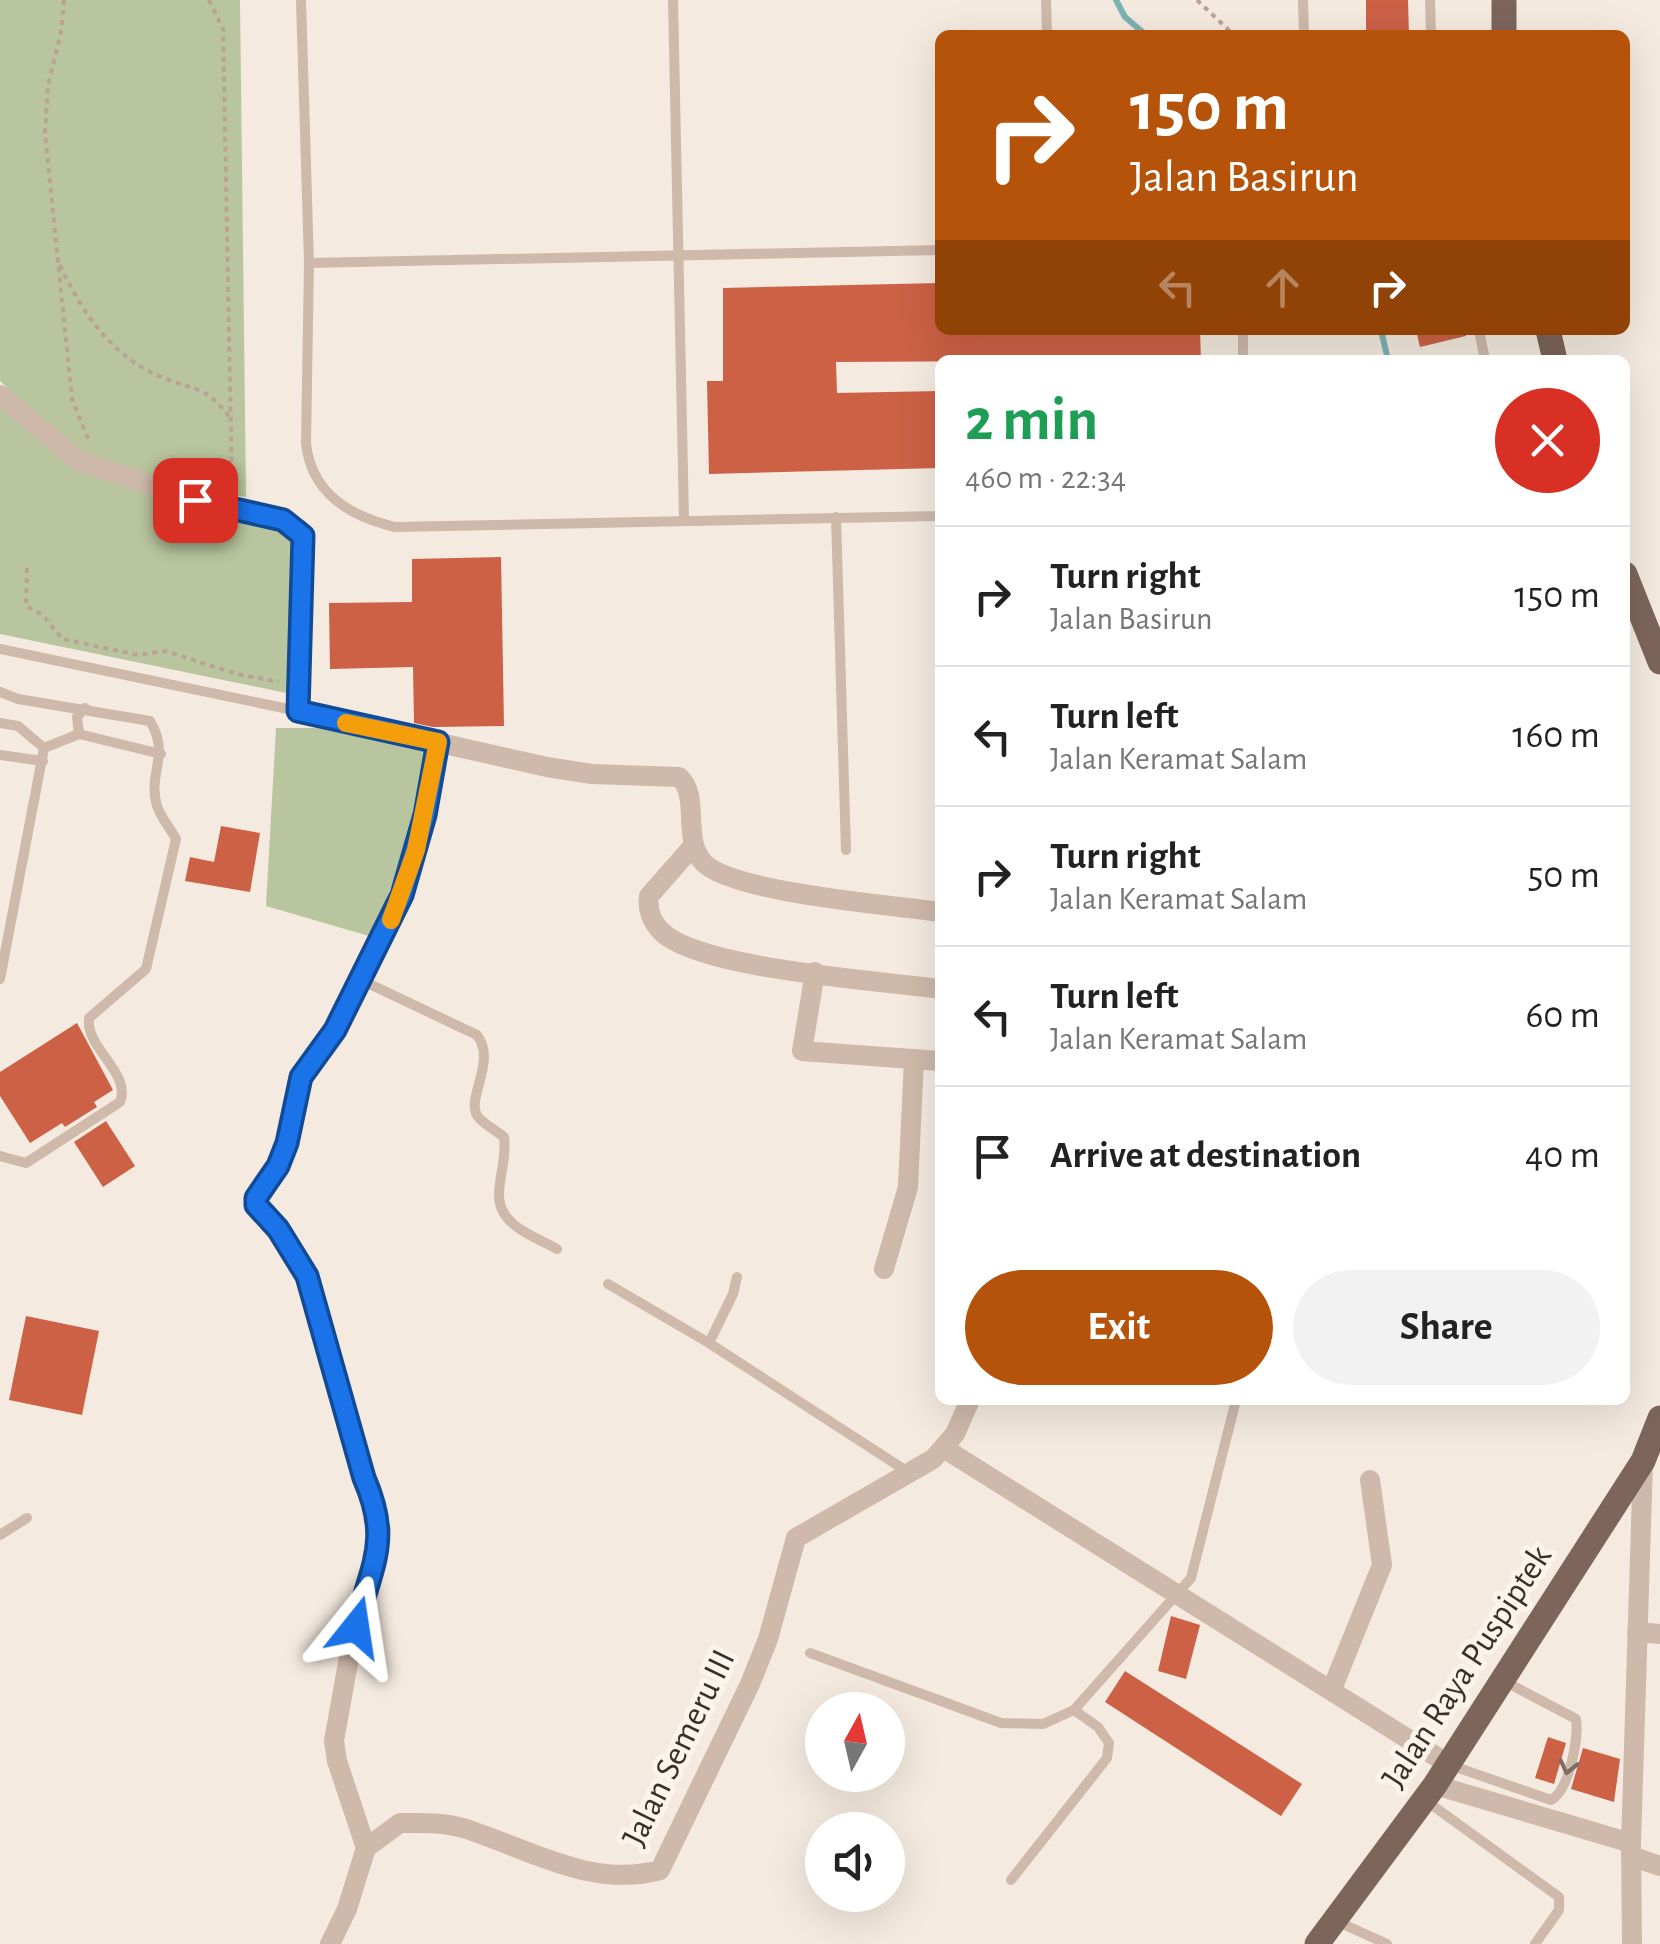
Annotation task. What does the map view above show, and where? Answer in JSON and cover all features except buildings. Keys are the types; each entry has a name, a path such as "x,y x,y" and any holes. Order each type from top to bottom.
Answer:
{"main road":[{"path":"1504,0 1504,30"},
{"path":"1630,587 1660,662"},
{"name":"Jalan Raya Puspiptek","path":"1317,1944 1436,1783 1503,1681 1642,1461 1660,1418"}],"street":[{"path":"0,395 79,461 233,509 283,520 303,536 298,711 592,774 679,777 686,784 692,846 705,864 730,878 935,911"},
{"path":"330,1944 347,1909 366,1848 334,1741 348,1663 381,1530 307,1276 278,1229 256,1205 256,1198 278,1166 287,1143 301,1077 335,1030 396,909 416,850 438,742"},
{"path":"692,846 650,896 650,916 661,931 702,951 750,964 935,988"},
{"path":"815,972 802,1051 935,1061"},
{"path":"884,1269 908,1187 914,1059"},
{"path":"967,1405 945,1449 1332,1690 1436,1783 1631,1849 1660,1866"},
{"name":"Jalan Semeru III","path":"366,1848 400,1823 437,1823 584,1872 639,1876 660,1870 750,1684 768,1639 796,1538 945,1449"},
{"path":"1632,1944 1642,1461"},
{"path":"1332,1690 1382,1565 1370,1480"},
{"path":"1637,1632 1660,1634"}],"lane":[{"path":"302,0 308,464 343,508 395,526 935,516"},
{"path":"672,0 684,519"},
{"path":"1046,0 1047,30"},
{"path":"1303,0 1304,30"},
{"path":"1430,0 1431,30"},
{"path":"308,263 935,250"},
{"path":"836,517 846,850"},
{"path":"1,652 298,711"},
{"path":"0,692 18,699 150,721 161,754 156,802 176,839 146,969 89,1018 87,1029 123,1094 120,1102 26,1162 0,1156"},
{"path":"80,734 77,717 85,708"},
{"path":"0,723 18,726 44,748"},
{"path":"44,748 80,734 161,754"},
{"path":"0,979 44,748"},
{"path":"0,755 43,761"},
{"path":"361,980 477,1035 483,1043 486,1059 474,1107 476,1117 504,1138 507,1156 499,1194 502,1210 509,1222 557,1248"},
{"path":"709,1343 737,1277"},
{"path":"608,1284 709,1343 909,1472"},
{"path":"810,1654 1001,1723 1043,1724 1074,1710 1190,1578 1235,1405"},
{"path":"0,1535 27,1518"},
{"path":"1436,1783 1551,1800 1563,1791 1577,1732 1576,1719 1503,1681"},
{"path":"1010,1880 1106,1758 1109,1743 1098,1727 1074,1710"},
{"path":"1436,1783 1560,1899 1558,1910 1535,1944"},
{"path":"1334,1920 1388,1944"}],"path":[{"path":"64,0 48,85 45,133 72,399 90,444"},
{"path":"209,0 223,29 233,509"},
{"path":"1197,0 1229,30"},
{"path":"56,258 74,296 130,360 160,376 200,388 213,396 231,420"},
{"path":"27,568 26,606 43,615 62,639 138,655 165,651 236,674 299,686"}],"green space":[{"path":"0,0 240,0 246,497 150,478 96,459 57,434 0,381"},
{"path":"0,408 84,472 281,527 295,539 291,694 0,634"},
{"path":"276,728 317,728 429,752 398,869 369,936 266,906"}],"waterway":[{"path":"1116,0 1125,17 1140,30"},
{"path":"1382,335 1387,355"}],"slow traffic":[{"path":"346,723 438,742 416,850 391,920"}],"route":[{"path":"195,500 283,520 303,536 298,711 438,742 425,815 402,895 335,1030 301,1077 287,1143 278,1166 256,1194 256,1205 278,1229 307,1276 364,1478 376,1504 381,1530 356,1627"}]}
